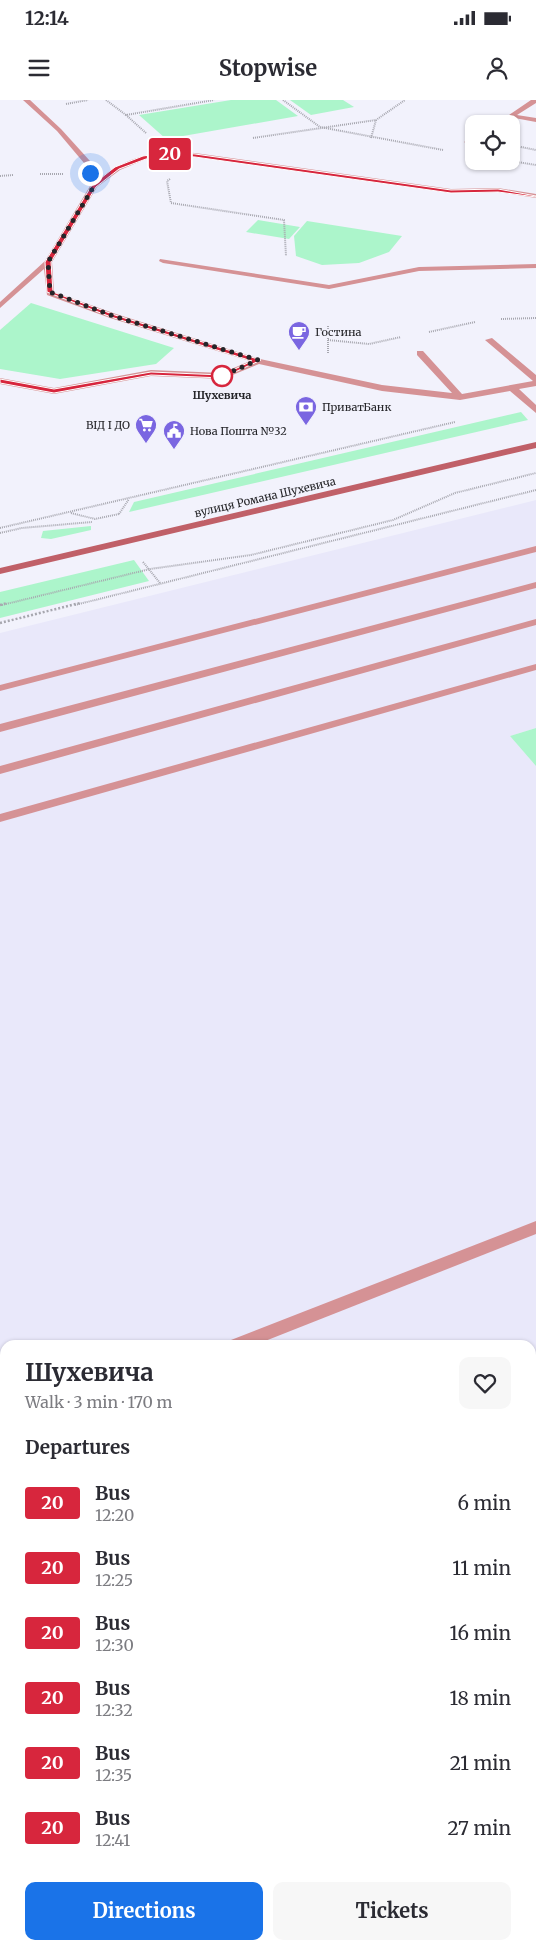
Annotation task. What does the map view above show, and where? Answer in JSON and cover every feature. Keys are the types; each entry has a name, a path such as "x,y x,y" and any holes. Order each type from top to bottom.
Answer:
{"main road":[{"name":"вулиця Романа Шухевича","path":"0,571 536,445"}],"lane":[{"path":"26,100 58,130 87,163 94,186"},
{"path":"536,100 508,118 536,120"},
{"path":"0,306 48,262 94,186 117,168 145,157 170,154 195,155 451,191 498,190 536,196"},
{"path":"163,260 329,287 419,270 536,266"},
{"path":"48,262 50,292 113,316 258,360 382,388 460,398 512,388 536,381"},
{"path":"489,340 536,381"},
{"path":"420,354 460,398"},
{"path":"0,381 54,391 151,373 222,376 258,360"},
{"path":"512,388 536,410"},
{"path":"0,688 536,549"},
{"path":"0,728 536,585"},
{"path":"0,770 536,622"},
{"path":"0,818 536,667"},
{"path":"250,1340 536,1227"}],"path":[{"path":"69,103 88,100"},
{"path":"106,100 126,114 148,134"},
{"path":"126,114 214,100"},
{"path":"283,100 320,127 450,152"},
{"path":"320,127 376,120 405,100"},
{"path":"371,138 376,120"},
{"path":"520,147 536,150"},
{"path":"195,155 167,181 171,203 284,220 286,260"},
{"path":"520,162 536,165"},
{"path":"0,176 13,175"},
{"path":"496,319 536,318"},
{"path":"428,332 476,322"},
{"path":"328,326 328,353"},
{"path":"328,340 369,344 408,336"},
{"path":"0,528 129,500 463,420"},
{"path":"0,605 150,569 251,555 384,522 455,493 536,474"},
{"path":"0,623 536,490"},
{"path":"115,518 129,500"},
{"path":"70,513 95,519 119,514"},
{"path":"150,569 160,583"}],"shaded area":[{"path":"536,500 536,728 510,736 536,766 536,1340 0,1340 0,633"}],"green space":[{"path":"231,100 276,100 298,116 166,139 139,115"},
{"path":"290,100 343,100 354,107 311,115"},
{"path":"258,220 300,227 289,239 246,232"},
{"path":"307,221 402,236 389,252 359,263 322,265 296,256 294,236"},
{"path":"31,303 174,348 156,364 60,379 0,369 0,330"},
{"path":"521,412 528,420 129,512 134,502"},
{"path":"91,526 91,530 51,539 41,538 43,531"},
{"path":"134,560 149,581 0,618 0,592"},
{"path":"536,728 536,766 510,736"}],"bus line":[{"name":"20","path":"0,381 54,391 151,373 222,376 258,360 113,316 50,292 48,262 94,186 117,168 145,157 170,154 195,155 451,191 498,190 536,196"}],"place":[{"name":"Гостина","path":"299,351"},
{"name":"Шухевича","path":"222,376"},
{"name":"ПриватБанк","path":"306,426"},
{"name":"ВІД І ДО","path":"146,444"},
{"name":"Нова Пошта №32","path":"174,450"}],"route":[{"path":"90,173 94,186 48,262 50,292 113,316 258,360 222,376"}]}
